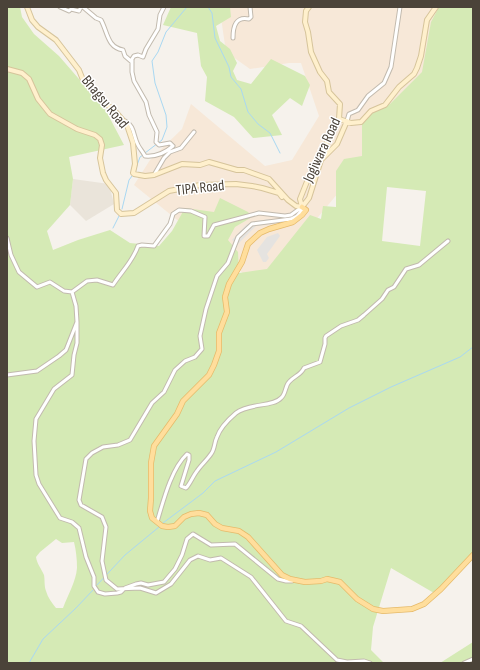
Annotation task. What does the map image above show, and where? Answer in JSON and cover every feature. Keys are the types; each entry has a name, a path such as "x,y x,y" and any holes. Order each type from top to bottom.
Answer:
{"main road":[{"path":"302,207 306,210 305,212 293,222 269,228 260,233 248,244 242,262 229,284 225,297 227,312 219,333 219,351 214,366 208,375 183,400 177,414 154,446 151,463 150,511 152,518 160,524 168,527 175,526 184,517 191,514 199,512 207,515 218,526 239,531 248,537 282,575 290,579 305,582 327,579 340,582 357,599 373,609 383,611 412,609 424,604 441,589 473,555"}],"street":[{"name":"Bhagsu Road","path":"28,7 32,20 38,27 56,40 98,98 124,120 133,143 135,164 133,173 145,176 154,175 182,164 200,165 209,162 237,170 244,170 269,179 288,200 302,207"},
{"path":"60,7 69,11 71,9 79,11 82,7 101,20 110,43 115,49 124,50 125,56 132,62"},
{"path":"124,120 133,128 139,147 145,156 154,156 168,150 173,146 170,143 157,143 157,132 149,116 146,102 134,81 132,72 132,62 134,56 138,55 143,57 158,29 160,15 164,7"},
{"path":"233,38 234,24 238,19 250,19 250,7"},
{"name":"Jogiwara Road","path":"302,207 300,199 308,179 339,119 340,104 329,92 327,81 320,72 311,52 305,22 306,11 309,7"},
{"path":"7,238 11,255 19,272 37,287 50,282 64,291 72,292 87,281 97,280 114,285 120,274 134,257 138,246 154,246 178,210 191,211 205,217 204,236 208,236 214,225 259,213 291,216 302,207 309,198 321,160 337,144 349,114 358,110 368,96 384,83 391,67 400,7"},
{"path":"339,119 352,123 361,122 371,111 385,105 399,87 414,74 421,56 428,20 436,7"},
{"name":"TIPA Road","path":"7,69 22,72 29,79 38,99 50,114 77,129 95,135 100,139 102,145 100,158 103,173 106,180 116,193 117,210 122,214 134,213 169,191 200,185 236,184 262,188 279,193 289,202 293,203"},
{"path":"154,175 164,158 170,152 181,148 194,132"},
{"path":"302,207 304,209 300,214 291,219 252,224 238,237 228,263 217,276 206,309 200,336 202,349 195,357 185,361 175,370 164,392 152,403 130,440 118,445 104,447 86,459 79,500 81,505 102,517 106,527 102,561 106,578 117,589 140,588 156,593 171,584 190,560 198,556 210,560 221,558 251,577 286,621 301,626 337,660 370,663"},
{"path":"160,524 171,479 183,457 187,454 189,455 189,460 181,486 186,488 198,469 211,455 217,436 221,429 235,414 244,408 281,399 284,395 286,385 290,380 302,372 304,368 320,362 325,344 324,338 326,336 341,326 358,320 364,316 382,299 388,290 394,287 406,269 419,265 448,241"},
{"path":"72,292 76,306 77,322 77,343 72,376 54,389 36,419 34,441 36,475 39,484 60,518 72,522 78,528 86,557 94,577 94,586 98,592 112,594 121,592 125,588 136,584 141,583 148,585 164,582 175,569 182,555 187,539 193,534 211,545 235,544 278,579 286,581 296,580"},
{"path":"7,375 37,371 59,356 66,350 77,322"},
{"path":"464,663 473,660"}],"shaded area":[{"path":"220,7 472,7 412,104 260,287 134,185 150,160 182,129 191,104 265,166 292,160 319,116 301,63 289,63 250,69 226,52"},
{"path":"73,179 109,184 114,204 86,221 70,205"},
{"path":"270,219 270,224 256,226 238,244 232,240 246,225 255,221"},
{"path":"278,233 280,236 267,254 269,258 266,262 263,262 257,250 267,237"}],"green space":[{"path":"7,7 20,7 22,17 34,34 59,56 105,109 124,145 69,157 73,179 70,205 47,231 53,250 110,230 130,243 159,246 172,231 185,208 214,212 220,198 248,212 252,217 235,227 228,240 238,252 239,273 267,269 310,215 321,219 323,206 336,207 336,171 344,159 362,156 362,124 371,113 390,104 422,72 431,22 439,7 473,7 473,552 434,593 391,568 373,627 371,650 384,663 7,663","holes":["387,187 426,191 420,246 382,241","56,539 62,543 74,542 76,555 77,568 75,578 63,608 56,608 49,598 45,589 44,575 36,557"]},
{"path":"171,7 230,7 231,17 216,26 220,41 230,49 237,63 233,71 237,80 251,84 271,59 305,76 310,85 302,106 290,98 272,115 282,135 253,138 234,117 205,101 207,77 201,66 197,33 163,25"},
{"path":"473,642 473,663 440,663"}],"waterway":[{"path":"145,153 162,140 167,127 166,115 155,83 152,61 158,52 166,32 187,7"},
{"path":"208,7 212,13 215,38 229,67 231,77 241,89 248,112 258,124 270,133 280,153"},
{"path":"136,168 140,157 143,155"},
{"path":"122,209 129,180 132,176"},
{"path":"113,228 119,216"},
{"path":"163,523 203,493 215,481 276,452 349,408 391,387 460,357 473,347"},
{"path":"97,585 125,555 159,527"},
{"path":"29,663 43,639 93,590"}]}
